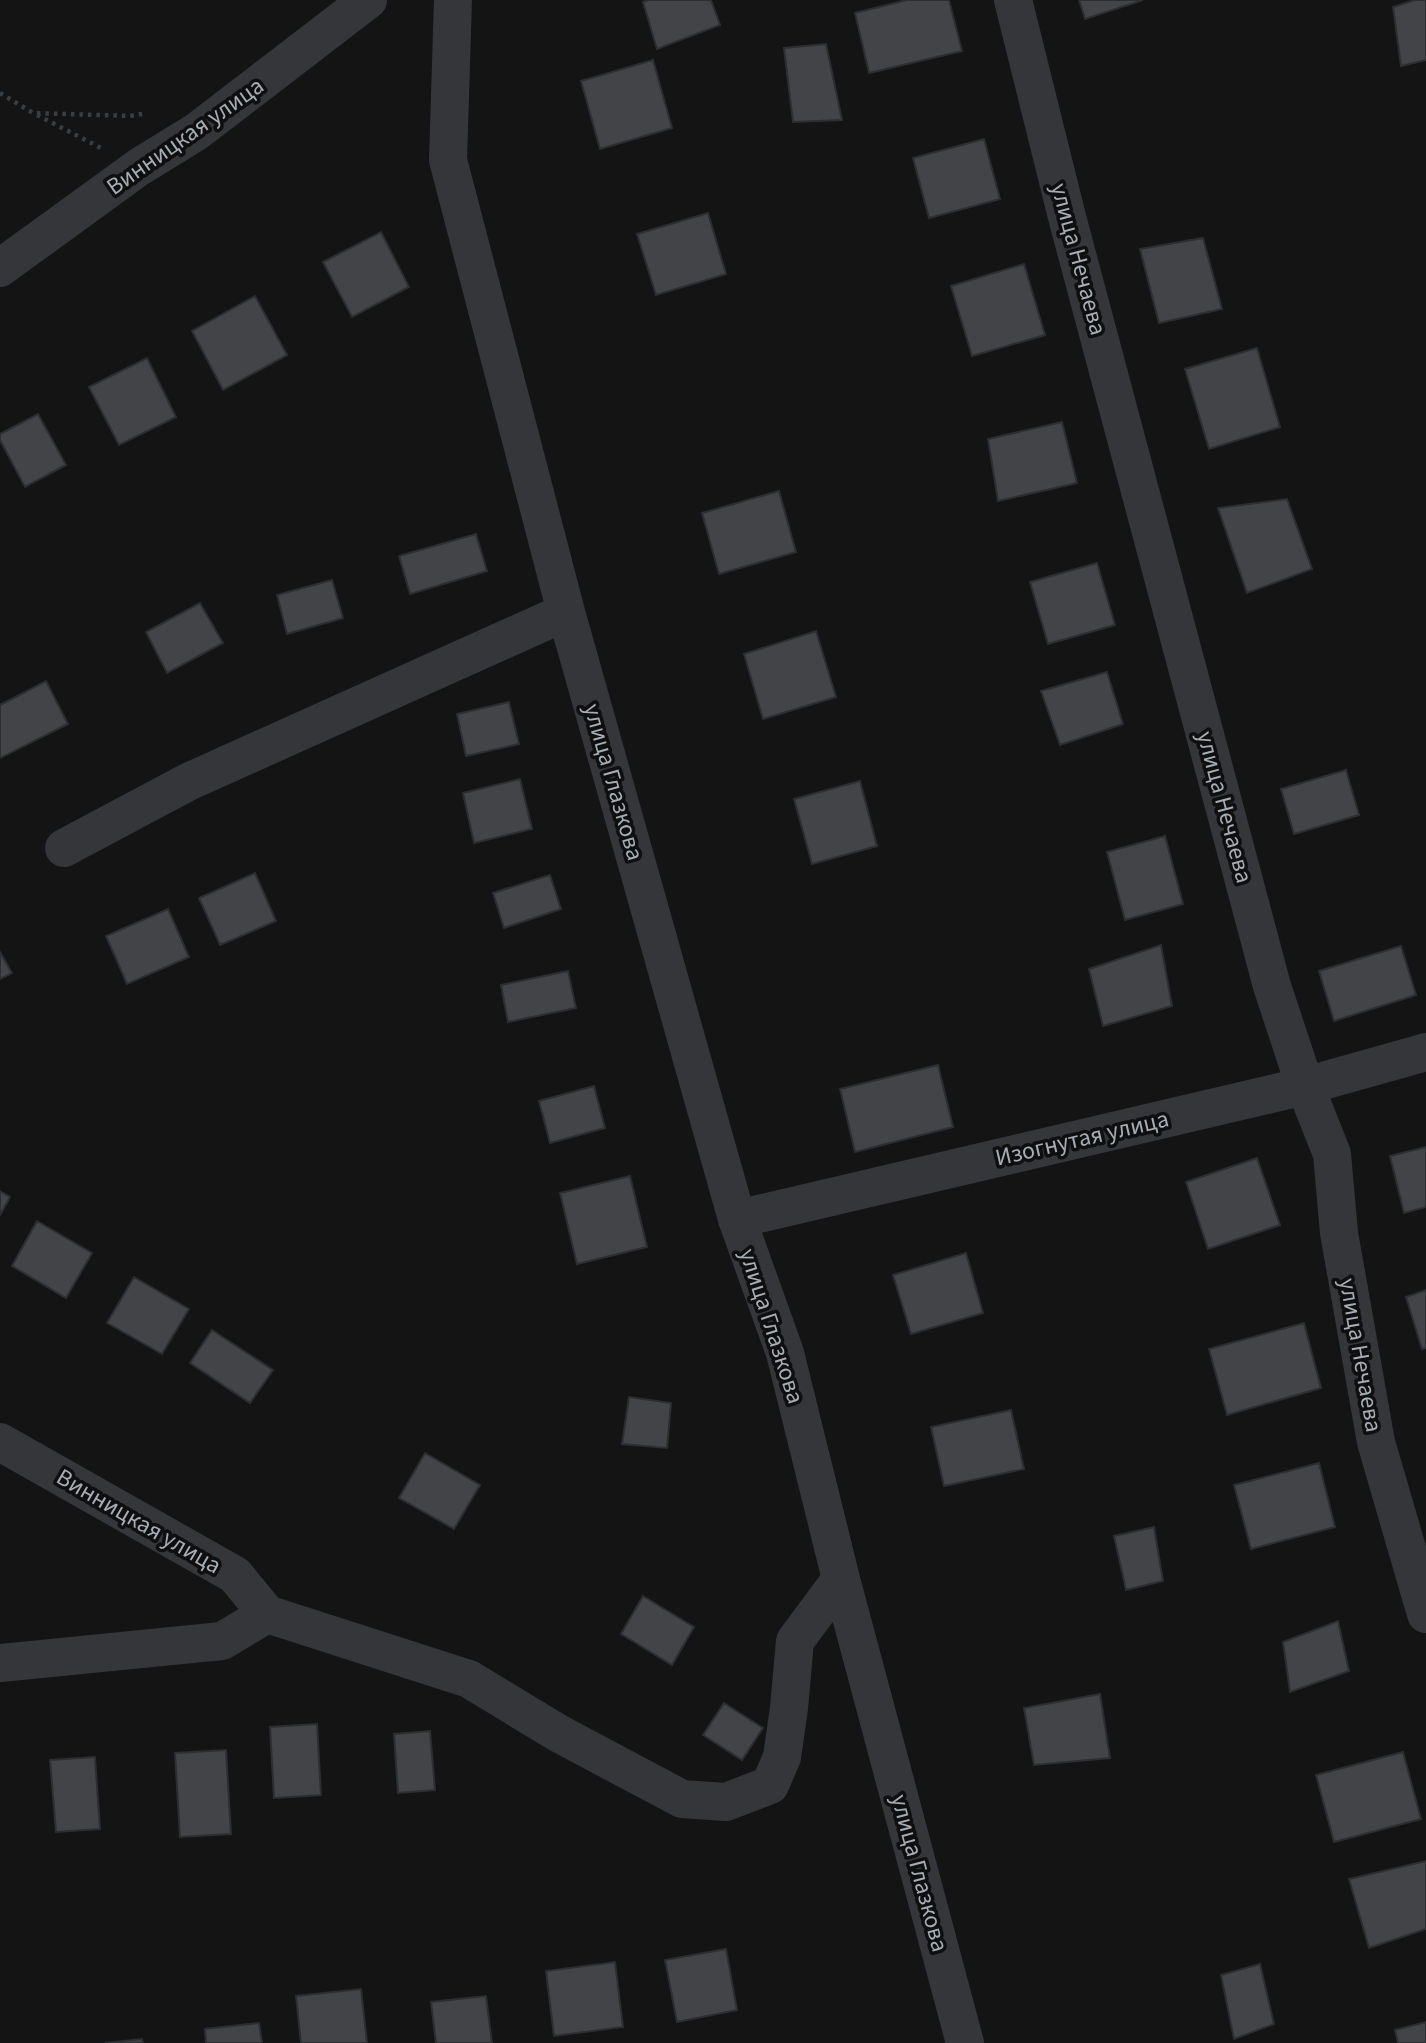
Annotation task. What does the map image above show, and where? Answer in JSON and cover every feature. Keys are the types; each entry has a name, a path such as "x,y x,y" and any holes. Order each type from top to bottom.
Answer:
{"street":[{"name":"Винницкая улица","path":"0,268 139,167 196,132 368,0"},
{"name":"улица Глазкова","path":"453,0 448,160 566,612 737,1219 785,1353 841,1579 965,2043"},
{"name":"улица Нечаева","path":"1013,0 1067,217 1272,986 1305,1086 1332,1153 1339,1233 1376,1442 1426,1614"},
{"path":"64,848 188,782 566,612"},
{"name":"Изогнутая улица","path":"737,1219 1305,1086 1426,1052"},
{"name":"Винницкая улица","path":"0,1442 235,1575 267,1614"},
{"path":"0,1663 222,1641 267,1614 469,1679 558,1733 682,1799 726,1802 770,1785 782,1757 795,1641 841,1579"}],"path":[{"path":"0,93 33,113 139,167"},
{"path":"33,113 130,116 155,112"}],"building":[{"path":"711,0 720,25 657,49 643,2"},
{"path":"907,0 949,0 962,51 869,73 855,13"},
{"path":"1079,0 1143,0 1085,19"},
{"path":"1415,0 1426,0 1426,60 1401,66 1393,7"},
{"path":"826,44 842,120 793,122 784,48"},
{"path":"653,60 672,128 600,149 581,81"},
{"path":"984,139 1000,199 929,218 913,158"},
{"path":"708,213 726,274 656,295 637,234"},
{"path":"381,232 409,287 352,317 323,262"},
{"path":"1203,238 1222,309 1159,323 1140,249"},
{"path":"1024,264 1045,335 972,356 951,286"},
{"path":"255,296 287,355 223,390 192,331"},
{"path":"1257,348 1280,427 1209,449 1185,369"},
{"path":"147,358 176,417 119,445 89,387"},
{"path":"38,414 66,465 25,487 0,440 0,434"},
{"path":"1062,422 1077,483 998,501 988,439"},
{"path":"779,491 796,552 719,574 702,513"},
{"path":"1287,499 1312,569 1247,593 1218,508"},
{"path":"476,534 487,571 410,594 399,556"},
{"path":"1097,563 1115,625 1048,644 1030,582"},
{"path":"332,580 343,618 287,634 277,595"},
{"path":"200,603 223,643 167,673 146,632"},
{"path":"816,631 836,697 763,719 744,654"},
{"path":"1107,672 1123,724 1060,745 1041,691"},
{"path":"46,681 68,724 0,758 0,705"},
{"path":"509,702 519,744 466,756 457,714"},
{"path":"1346,770 1359,815 1294,834 1281,789"},
{"path":"520,779 532,829 474,843 463,793"},
{"path":"860,781 877,846 812,864 794,799"},
{"path":"1165,836 1183,904 1125,920 1107,852"},
{"path":"255,873 276,921 220,945 199,898"},
{"path":"550,875 561,909 504,928 493,893"},
{"path":"168,909 189,957 127,984 106,936"},
{"path":"1161,945 1172,1006 1103,1026 1089,969"},
{"path":"1401,946 1416,995 1334,1021 1319,971"},
{"path":"0,952 12,973 0,979"},
{"path":"568,971 576,1008 508,1022 501,985"},
{"path":"938,1065 953,1127 855,1152 840,1089"},
{"path":"594,1086 605,1128 550,1143 539,1101"},
{"path":"1426,1147 1426,1207 1404,1213 1390,1156"},
{"path":"1257,1158 1280,1225 1208,1249 1186,1182"},
{"path":"630,1176 647,1247 577,1264 560,1193"},
{"path":"0,1191 10,1197 0,1215"},
{"path":"37,1221 92,1253 66,1298 12,1266"},
{"path":"966,1253 983,1313 911,1334 893,1275"},
{"path":"134,1277 189,1309 162,1354 107,1323"},
{"path":"1426,1290 1426,1348 1422,1349 1406,1297"},
{"path":"1304,1323 1321,1388 1227,1415 1209,1349"},
{"path":"212,1330 273,1370 250,1403 190,1363"},
{"path":"629,1397 671,1403 667,1448 622,1444"},
{"path":"1011,1410 1024,1469 944,1486 931,1427"},
{"path":"425,1453 480,1485 454,1529 399,1498"},
{"path":"1319,1463 1335,1527 1251,1549 1234,1485"},
{"path":"1154,1527 1163,1581 1126,1590 1114,1536"},
{"path":"643,1596 694,1627 672,1665 621,1634"},
{"path":"1338,1621 1349,1671 1290,1692 1283,1642"},
{"path":"1100,1694 1110,1758 1034,1765 1024,1708"},
{"path":"724,1703 763,1728 742,1760 703,1735"},
{"path":"317,1724 321,1795 274,1798 270,1727"},
{"path":"430,1731 435,1790 398,1793 394,1734"},
{"path":"226,1750 231,1834 180,1837 175,1753"},
{"path":"1403,1752 1421,1819 1334,1842 1316,1775"},
{"path":"95,1757 100,1829 56,1832 50,1760"},
{"path":"1426,1861 1426,1929 1369,1948 1349,1879"},
{"path":"726,1949 737,2010 677,2022 665,1960"},
{"path":"615,1962 623,2027 554,2036 546,1971"},
{"path":"1260,1964 1274,2024 1234,2039 1221,1975"},
{"path":"361,1989 367,2043 301,2043 296,1996"},
{"path":"486,1996 492,2043 436,2043 431,2002"},
{"path":"1426,2022 1426,2043 1398,2043 1395,2030"},
{"path":"259,2023 262,2043 206,2043 205,2029"},
{"path":"142,2039 143,2043 105,2043"}]}
